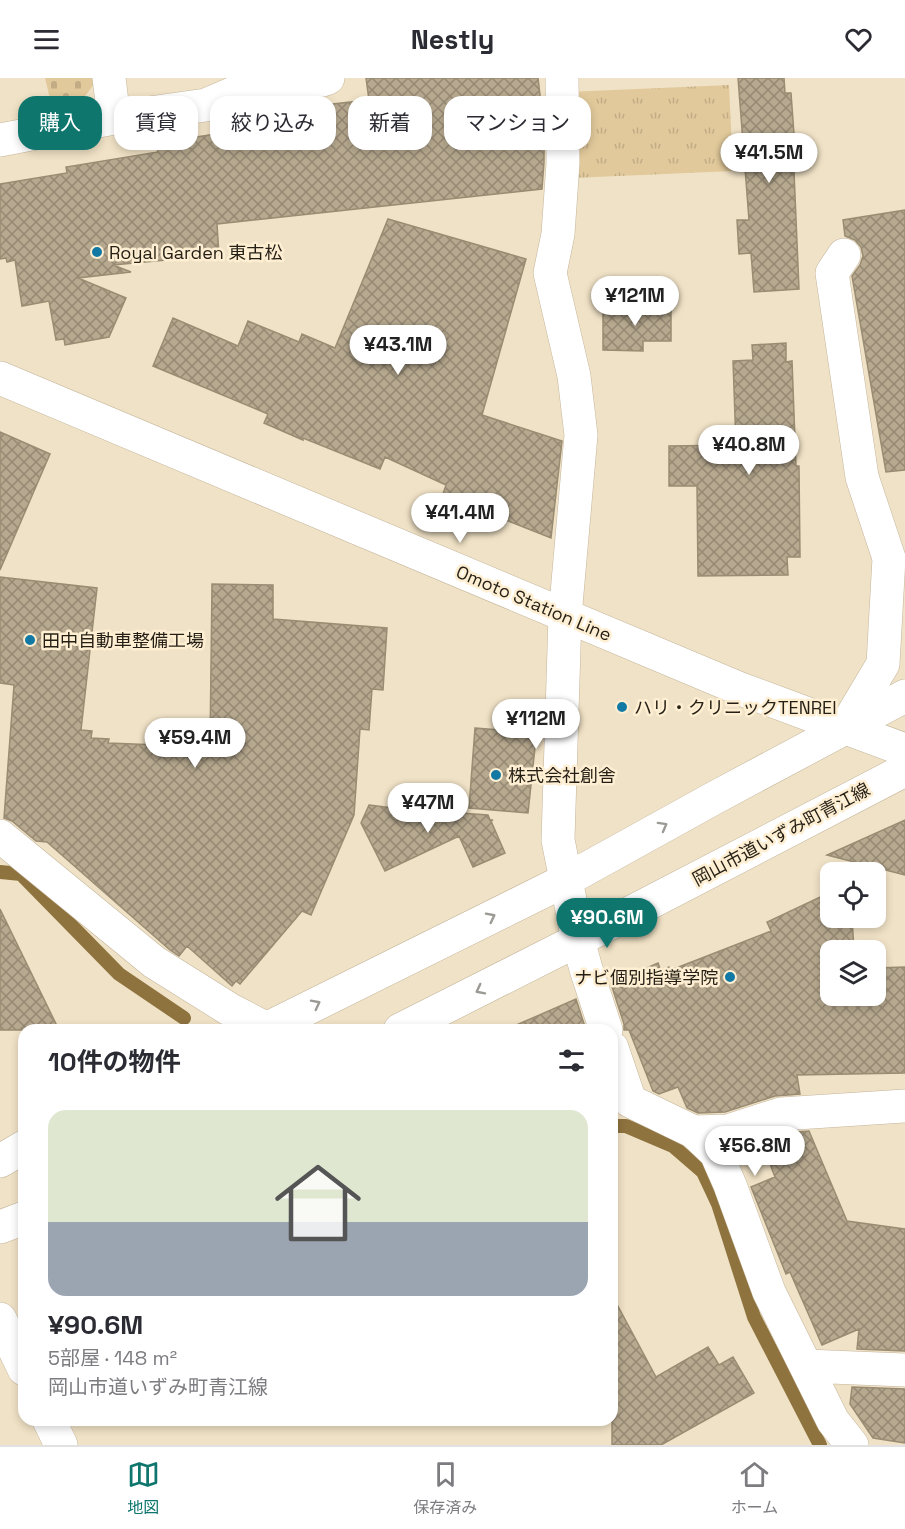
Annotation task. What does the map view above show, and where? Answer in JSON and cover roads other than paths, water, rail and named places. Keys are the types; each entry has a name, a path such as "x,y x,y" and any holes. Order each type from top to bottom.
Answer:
{"street":[{"path":"0,140 114,118 109,78"},
{"path":"198,106 241,90 328,78"},
{"path":"562,78 563,163 558,234 550,273 574,376 581,435 565,616 558,840 578,940 604,1024"},
{"path":"844,255 832,273 862,477 889,558 883,664 845,728"},
{"name":"Omoto Station Line","path":"0,378 738,688 905,750"},
{"path":"278,1024 566,880 905,696"},
{"name":"岡山市道いずみ町青江線","path":"412,1024 905,770"},
{"path":"0,836 154,962 255,1024"},
{"path":"618,1084 621,1102 694,1132 716,1153 769,1292 833,1421 852,1445"},
{"path":"694,1132 728,1131 782,1114 905,1106"},
{"path":"0,1161 18,1150"},
{"path":"0,1227 18,1220"},
{"path":"0,1319 18,1356"},
{"path":"806,1366 905,1370"},
{"path":"52,1426 61,1445"}],"waterway":[{"path":"0,872 21,874 119,974 184,1018"},
{"path":"618,1126 626,1126 673,1146 703,1172 718,1204 754,1317 820,1445"}],"place":[{"name":"Royal Garden 東古松","path":"97,252"},
{"name":"田中自動車整備工場","path":"30,640"},
{"name":"ハリ・クリニックTENREI","path":"622,707"},
{"name":"株式会社創舎","path":"496,775"},
{"name":"ナビ個別指導学院","path":"730,977"}]}
